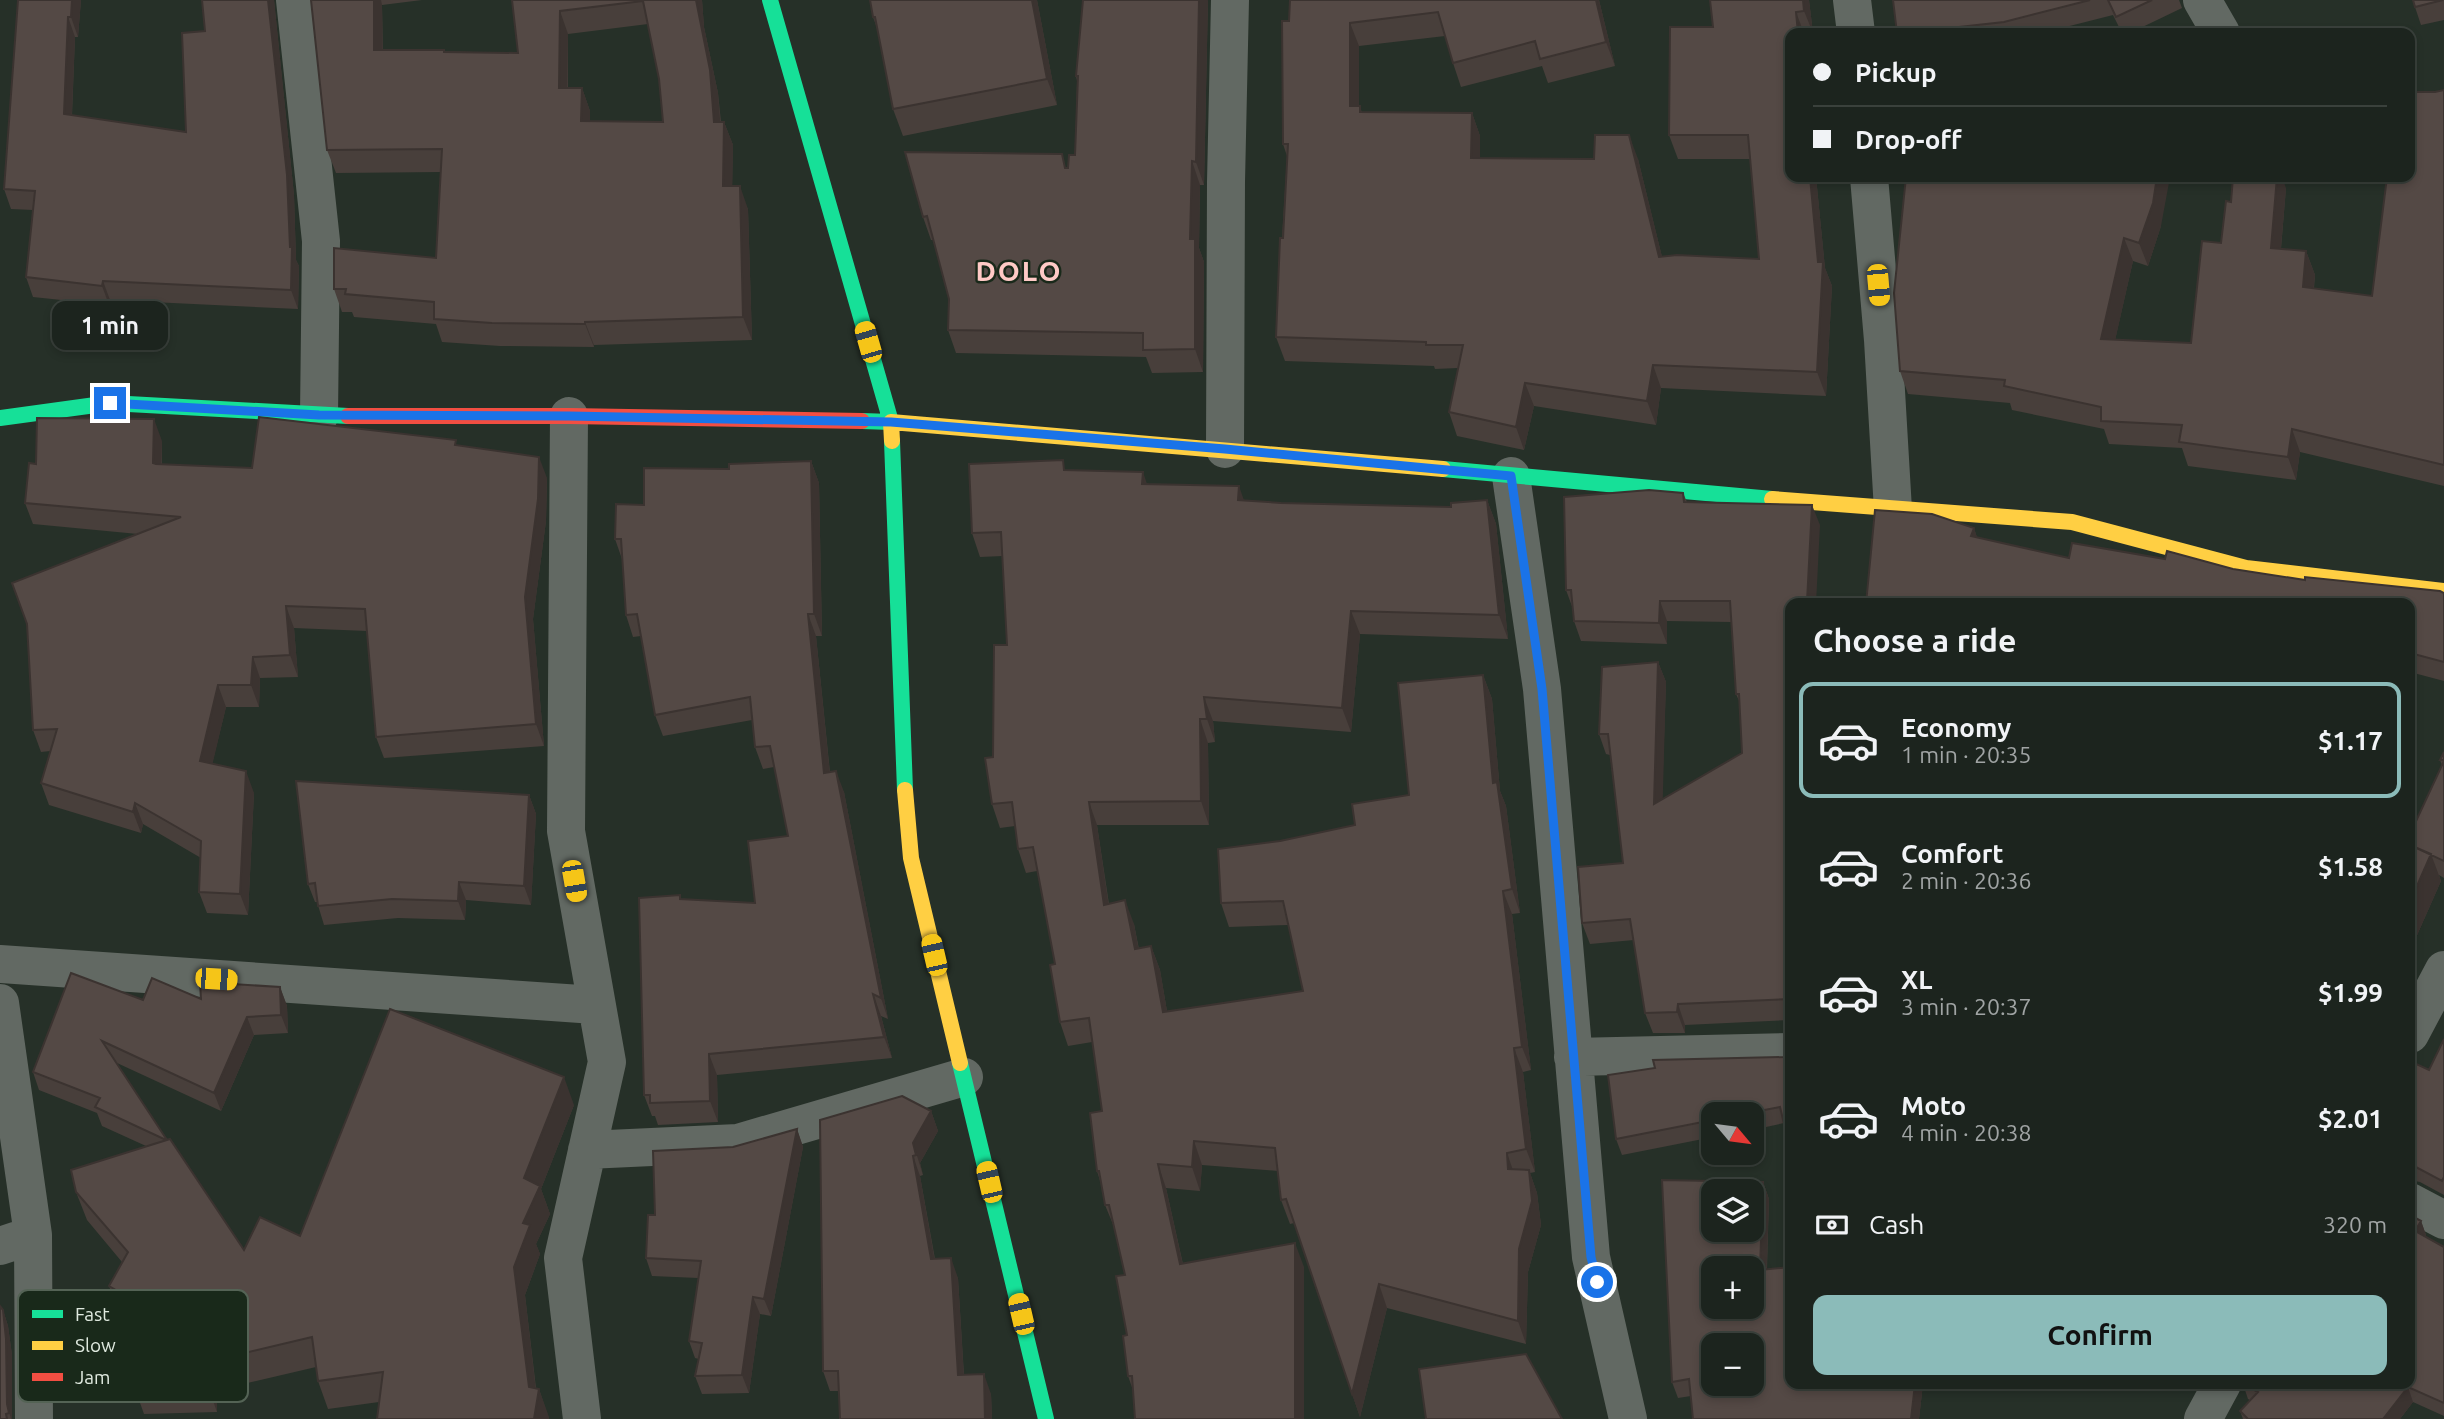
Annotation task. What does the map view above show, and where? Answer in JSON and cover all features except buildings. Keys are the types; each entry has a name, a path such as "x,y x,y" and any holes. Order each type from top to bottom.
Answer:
{"street":[{"path":"295,0 321,241 319,415"},
{"path":"770,0 891,422 904,785 911,858 1046,1419"},
{"path":"1225,449 1230,0"},
{"path":"1852,0 1855,28"},
{"path":"2202,0 2218,28"},
{"path":"1869,182 1883,340 1893,510"},
{"path":"0,418 110,403 319,415 891,422 1225,449 1893,510 2071,522 2246,568 2444,591"},
{"path":"569,416 566,831 607,1062 563,1258 582,1419"},
{"path":"1511,476 1542,689 1591,1257 1628,1419"},
{"path":"0,964 595,1005"},
{"path":"2415,1025 2444,970"},
{"path":"0,1003 22,1290"},
{"path":"1573,1057 1785,1052"},
{"path":"587,1150 737,1143 964,1077"},
{"path":"2415,1205 2444,1220"},
{"path":"2203,1419 2219,1389"}],"traffic: fast":[{"path":"770,0 891,422 862,421"},
{"path":"0,418 110,403 348,416"},
{"path":"892,441 905,790"},
{"path":"1443,469 1772,499"},
{"path":"960,1063 1046,1419"}],"traffic: slow":[{"path":"892,441 891,422 1443,469"},
{"path":"1772,499 2072,522 2246,568 2444,591"},
{"path":"905,790 911,858 960,1063"}],"traffic: jam":[{"path":"348,416 569,416 862,421"}],"district":[{"name":"DOLO","path":"1019,271"}],"route":[{"path":"110,403 319,415 891,422 1511,476 1542,689 1591,1257 1597,1282"}]}
